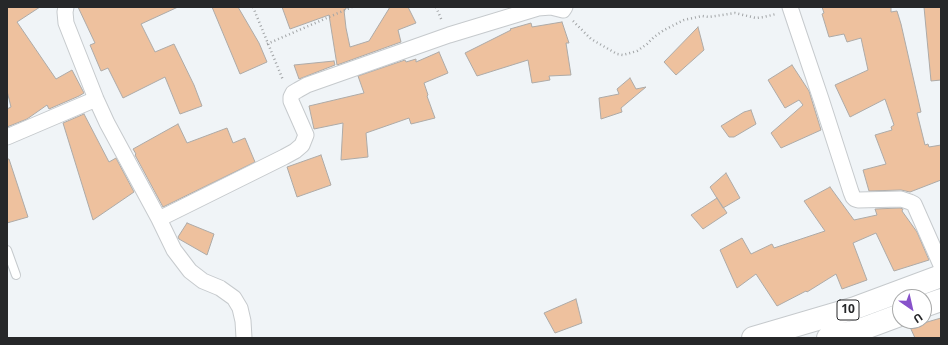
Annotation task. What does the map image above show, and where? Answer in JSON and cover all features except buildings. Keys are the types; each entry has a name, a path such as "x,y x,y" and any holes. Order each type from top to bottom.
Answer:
{"highway":[{"name":"10","path":"753,338 855,308 941,276"},
{"name":"10","path":"828,338 857,331 892,318"}],"street":[{"path":"66,7 66,23 96,99 107,123 174,250 190,271 203,282 220,288 234,298 240,308 244,321 244,338"},
{"path":"790,7 822,99 853,197 858,200 901,199 910,202 916,208 941,265"},
{"path":"159,219 284,157 302,145 306,134 291,101 291,97 293,93 307,85 448,35 538,8 564,8"},
{"path":"7,137 96,99"}],"lane":[{"path":"7,250 16,275"}],"path":[{"path":"252,7 291,97"},
{"path":"267,44 352,7"},
{"path":"564,8 568,17 591,39 616,54 623,55 637,51 664,30 684,20 702,16 709,17 734,14 756,18 783,14 792,21 797,28"}]}
